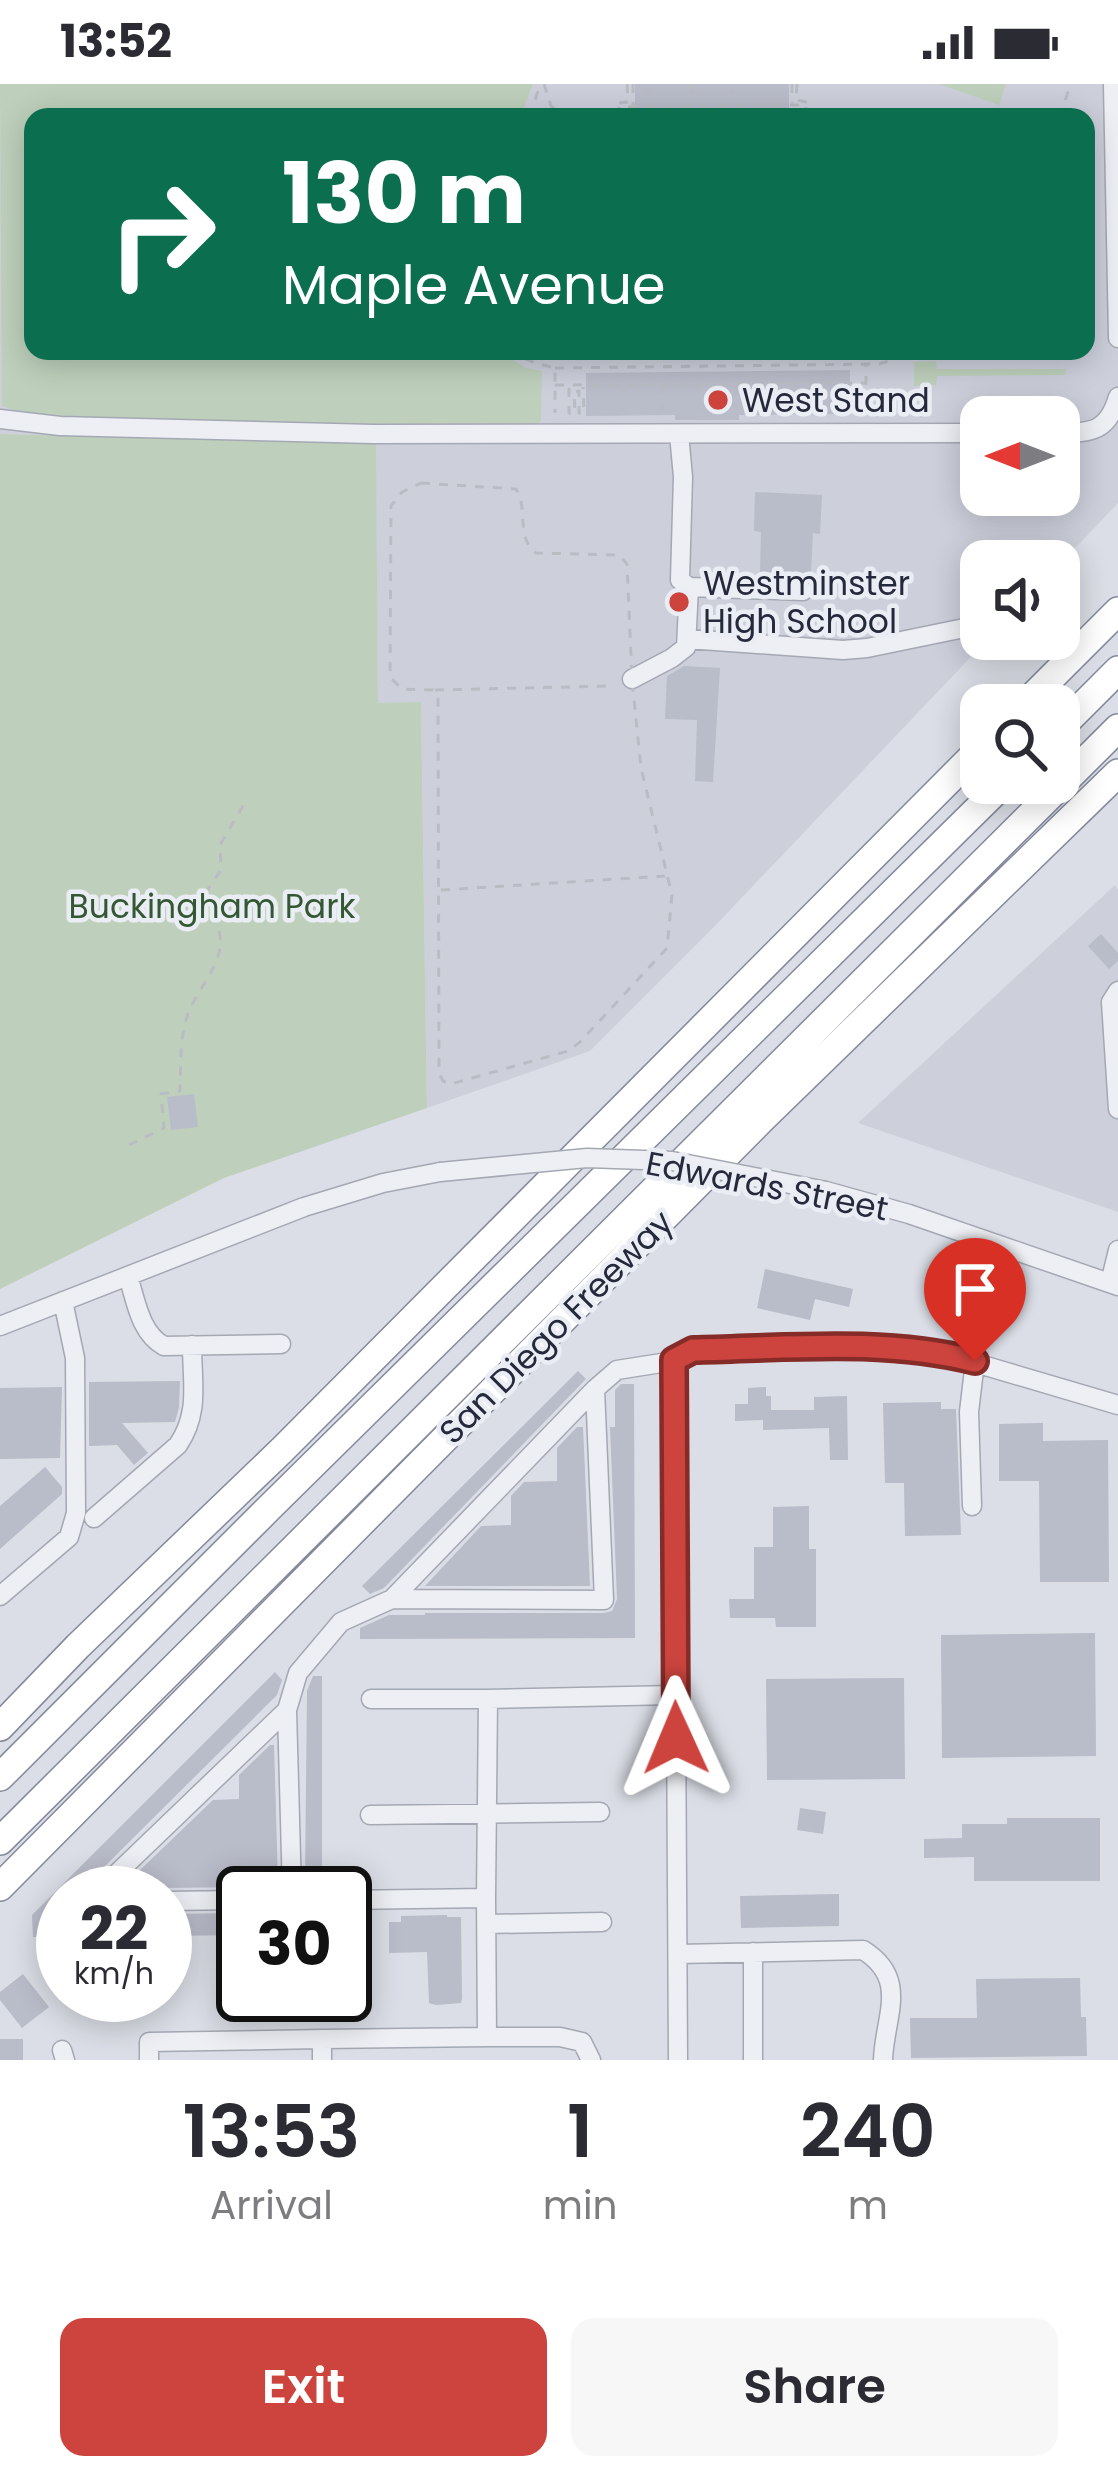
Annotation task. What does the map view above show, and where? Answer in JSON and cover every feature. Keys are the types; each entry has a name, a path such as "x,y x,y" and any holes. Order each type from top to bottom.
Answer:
{"highway":[{"path":"1045,684 1118,611"},
{"path":"1080,708 1118,670"},
{"path":"0,1841 1118,728"},
{"path":"0,1727 960,769"},
{"name":"San Diego Freeway","path":"0,1887 761,1120 1118,773"},
{"path":"0,1777 983,804"}],"street":[{"path":"1113,84 1118,338"},
{"path":"1080,432 1104,424 1118,397"},
{"path":"0,419 60,426 373,434 960,433"},
{"path":"679,434 683,478 680,580 689,587 803,591"},
{"path":"632,680 686,647 689,587"},
{"path":"687,639 843,650 960,629"},
{"path":"1118,991 1111,1002 1118,1109"},
{"name":"Edwards Street","path":"0,1326 304,1207 383,1183 440,1172 587,1158 672,1160 826,1191 909,1214 1114,1284"},
{"path":"1114,1284 1118,1250"},
{"path":"128,1276 145,1329 164,1346 281,1344"},
{"path":"0,1596 68,1537 76,1513 75,1358 63,1300"},
{"path":"94,1518 187,1432 193,1420 192,1345"},
{"path":"291,1866 287,1710 298,1673 340,1622 392,1599 617,1370 674,1360 693,1350 875,1346 935,1351 1118,1405"},
{"path":"674,1360 678,2060"},
{"path":"971,1506 969,1412 975,1361"},
{"path":"392,1599 604,1600 595,1389"},
{"path":"371,1700 675,1695"},
{"path":"482,2060 488,1699"},
{"path":"125,1866 287,1710"},
{"path":"370,1815 600,1812"},
{"path":"372,1900 486,1898"},
{"path":"487,1924 602,1922"},
{"path":"678,1954 863,1950 878,1960 891,1986 891,2021 883,2060"},
{"path":"753,1952 753,2060"},
{"path":"149,2060 149,2042 259,2050 322,2039 560,2037 582,2042 592,2060"},
{"path":"368,2060 369,2038"},
{"path":"322,2039 322,2060"}],"path":[{"path":"630,84 628,101 619,101 619,106 806,105 807,100 796,100 795,84"},
{"path":"630,84 633,106"},
{"path":"648,84 648,106"},
{"path":"691,84 691,106"},
{"path":"733,84 733,106"},
{"path":"776,84 776,105"},
{"path":"792,105 795,84"},
{"path":"528,360 555,368 897,360"},
{"path":"850,383 851,411 856,411 856,389 860,389 861,411 866,411 866,364"},
{"path":"555,368 555,435"},
{"path":"555,385 866,382"},
{"path":"772,383 772,414"},
{"path":"810,383 810,414"},
{"path":"698,384 698,417"},
{"path":"736,384 736,414"},
{"path":"623,385 625,415"},
{"path":"662,385 662,414"},
{"path":"569,386 569,413 574,413 574,392 579,392 579,413 584,413 583,386"},
{"path":"433,690 438,699 439,1072 442,1082 451,1084 568,1051 580,1042 667,948 672,895 641,768 627,564 619,555 536,553 524,538 523,500 516,489 422,483 402,492 391,506 390,677 402,689 611,686"},
{"path":"129,1145 164,1128 161,1094 180,1091 188,1013 215,967 220,947 218,926 200,901 221,870 220,845 244,804"},
{"path":"439,890 667,876"}],"shaded area":[{"name":"Westminster High School","path":"0,84 1118,84 1118,503 1080,543 960,540 960,660 968,660 590,1051 427,1108 421,703 378,704 375,444 0,434"},
{"path":"1115,885 1118,1212 858,1123"}],"green space":[{"path":"0,84 533,84 524,108 24,108 24,360 513,360 542,371 541,420 533,428 33,416 2,406"},
{"path":"939,84 1006,84 999,105"},
{"path":"936,361 937,369 1066,369 1065,375 937,376 936,385 914,386 914,362"},
{"name":"Buckingham Park","path":"0,434 376,444 378,703 421,702 427,1108 224,1178 0,1289"}],"building":[{"path":"635,84 789,84 789,108 635,108"},
{"name":"West Stand","path":"850,370 850,414 739,415 739,420 586,416 586,373"},
{"path":"755,492 822,495 820,534 813,533 811,573 760,572"},
{"path":"684,666 720,668 713,782 695,781 697,720 665,719 667,676"},
{"path":"1101,934 1118,953 1118,961 1109,969 1088,946"},
{"path":"194,1094 198,1127 171,1130 167,1097"},
{"path":"765,1269 853,1289 849,1307 815,1299 810,1320 757,1308"},
{"path":"578,1371 586,1379 384,1588 370,1594 362,1586"},
{"path":"180,1381 175,1422 122,1423 148,1453 134,1465 117,1445 89,1446 89,1382"},
{"path":"621,1384 634,1384 635,1638 360,1639 360,1628 389,1615 612,1611 617,1599 610,1427 615,1427 615,1390"},
{"path":"62,1387 60,1458 0,1459 0,1388"},
{"path":"766,1387 771,1410 814,1410 814,1397 847,1396 848,1460 830,1460 829,1428 763,1430 763,1420 735,1421 735,1404 748,1404 748,1388"},
{"path":"941,1402 941,1409 956,1409 961,1535 905,1536 904,1483 885,1483 883,1403"},
{"path":"1043,1423 1043,1441 1108,1440 1109,1582 1040,1582 1039,1481 999,1481 999,1424"},
{"path":"577,1427 583,1427 590,1586 425,1586 481,1526 511,1525 511,1496 524,1482 557,1481 557,1448"},
{"path":"45,1467 62,1487 62,1494 0,1549 0,1506"},
{"path":"809,1506 809,1549 816,1549 816,1627 776,1627 775,1618 730,1618 729,1599 754,1599 754,1547 773,1547 773,1507"},
{"path":"1095,1633 1096,1756 942,1758 941,1635"},
{"path":"275,1672 282,1680 277,1695 105,1866 81,1866"},
{"path":"313,1676 322,1676 322,1866 305,1866 307,1691"},
{"path":"904,1678 905,1779 767,1780 766,1679"},
{"path":"274,1745 278,1866 216,1866 216,1887 192,1888 192,1866 144,1866 213,1800 239,1799 239,1775"},
{"path":"800,1808 826,1812 823,1834 797,1830"},
{"path":"1007,1818 1100,1818 1100,1881 974,1881 974,1857 924,1858 924,1839 962,1838 962,1824 1007,1824"},
{"path":"839,1894 839,1926 741,1928 740,1896"},
{"path":"216,1913 216,1935 192,1936 192,1914"},
{"path":"401,1916 461,1917 462,1998 461,2003 436,2005 429,2003 427,1952 389,1953 389,1922 401,1922"},
{"path":"23,1974 36,1990 36,2017 22,2028 0,2000 0,1992"},
{"path":"1080,1978 1087,2056 911,2058 910,2018 977,2018 976,1979"},
{"path":"0,2039 23,2039 23,2060 0,2060"}],"place":[{"name":"West Stand","path":"718,400"},
{"name":"Westminster High School","path":"679,602"}],"route":[{"path":"676,1738 674,1360 693,1350 875,1346 935,1351 975,1361"}]}
